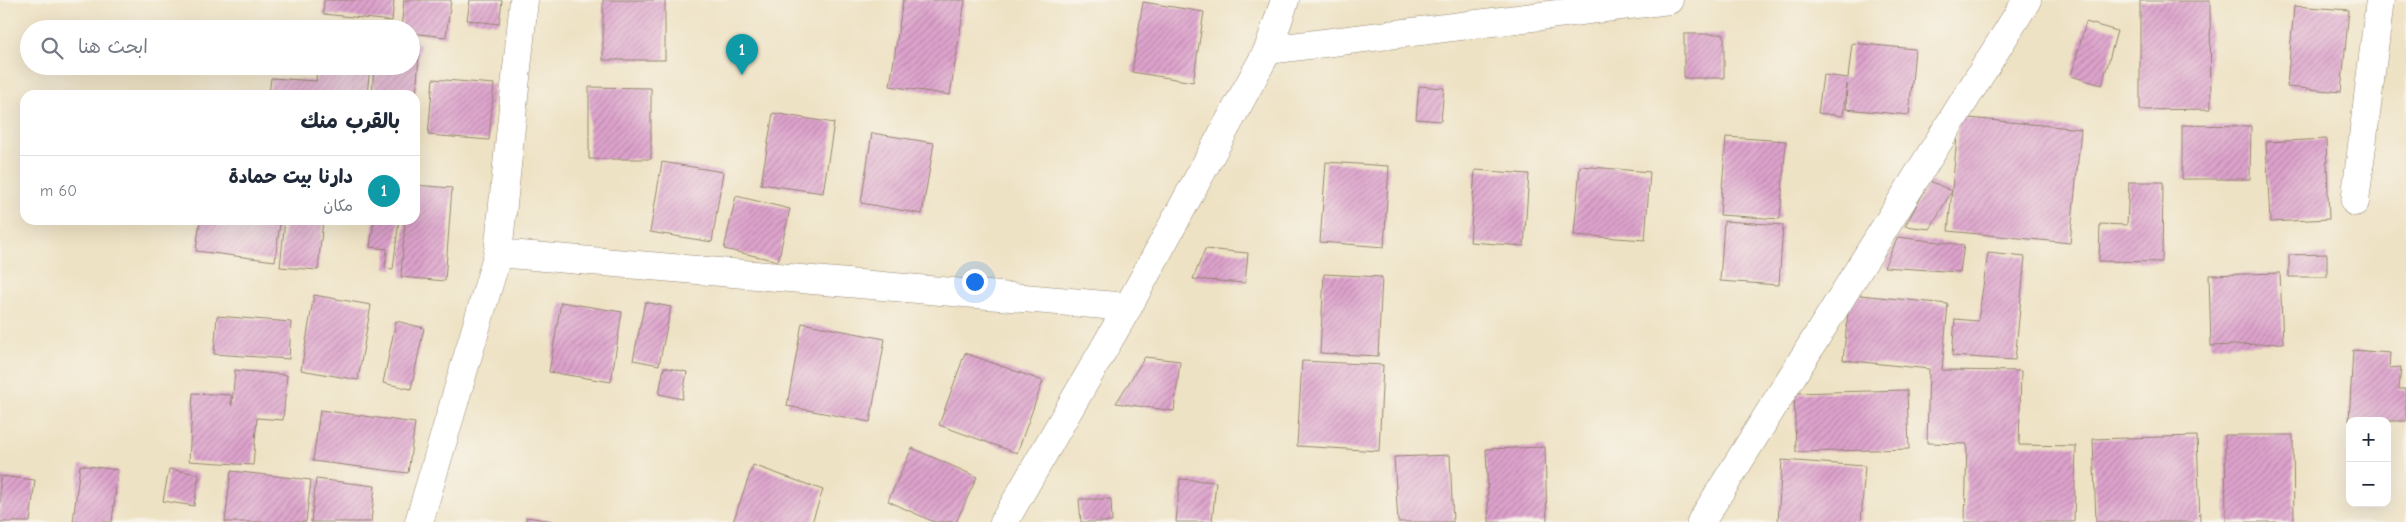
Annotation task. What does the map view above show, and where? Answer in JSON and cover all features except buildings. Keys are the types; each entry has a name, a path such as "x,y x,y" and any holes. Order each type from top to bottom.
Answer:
{"street":[{"path":"419,522 498,253 524,0"},
{"path":"1004,522 1128,307 1268,50 1285,0"},
{"path":"1511,20 1542,0"},
{"path":"1268,50 1669,0"},
{"path":"1700,522 2027,0"},
{"path":"2355,202 2380,0"},
{"path":"498,253 1128,307"}],"place":[{"name":"دارنا بيت حمادة","path":"742,75"}]}
